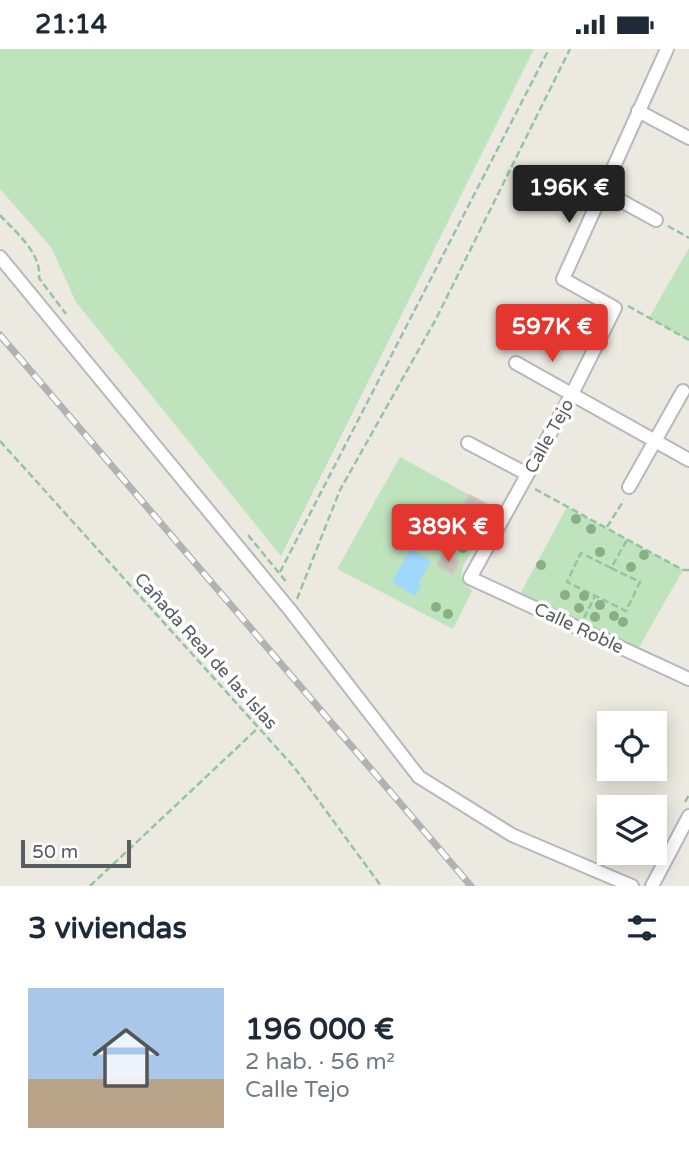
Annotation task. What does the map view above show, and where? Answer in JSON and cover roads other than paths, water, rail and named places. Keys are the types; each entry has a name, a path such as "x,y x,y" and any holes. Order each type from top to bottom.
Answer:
{"street":[{"path":"656,219 603,191 667,49"},
{"path":"638,111 689,138"},
{"name":"Calle Tejo","path":"470,578 572,394 615,308 563,279 603,191"},
{"path":"0,257 289,610 419,778 512,835 632,886"},
{"path":"516,363 689,460"},
{"path":"629,487 657,442 683,391"},
{"path":"468,443 525,478"},
{"name":"Calle Roble","path":"470,578 689,679"},
{"path":"652,886 686,811"}],"water":[{"path":"410,549 431,561 418,584 421,586 415,596 392,582"}],"railway":[{"path":"0,335 471,886"}]}
